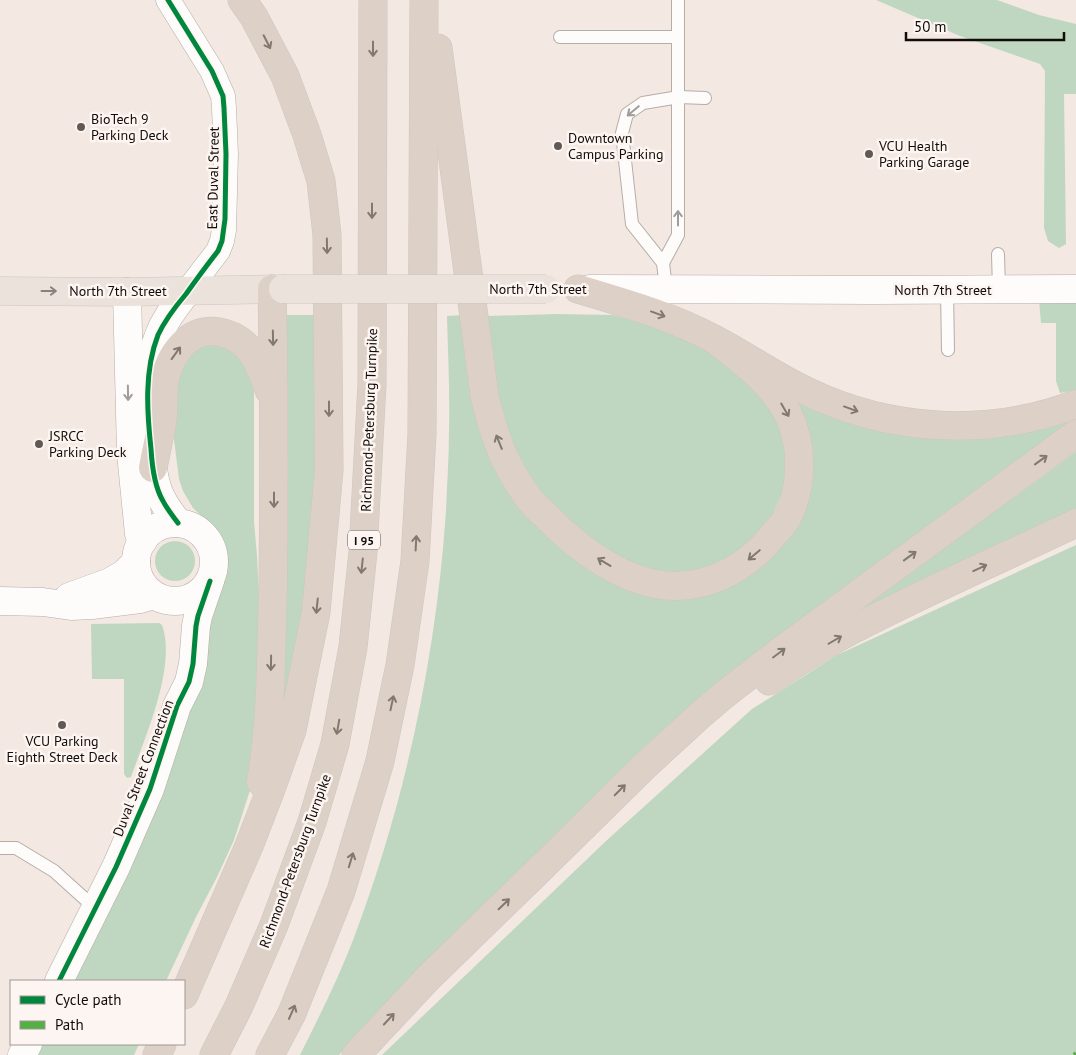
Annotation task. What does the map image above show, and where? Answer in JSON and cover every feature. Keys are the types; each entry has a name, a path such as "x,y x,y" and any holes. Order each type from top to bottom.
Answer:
{"highway":[{"path":"185,993 249,846 292,730 316,612 329,470 327,235 321,181 307,135 285,76 254,17 242,0"},
{"name":"Richmond-Petersburg Turnpike","path":"214,1055 239,1006 274,925 312,822 335,744 353,647 364,552 372,384 373,0"},
{"path":"270,1055 292,1013 341,891 380,761 400,666 415,561 422,434 424,0"},
{"path":"431,0 485,399 497,441 512,471 530,500 557,528 585,551 612,567 640,580 673,586 692,585 713,580 730,572 764,547 788,516 795,495 799,478 799,456 788,414 776,395 754,372 714,339"},
{"path":"249,846 265,760 271,684 274,402 278,289"},
{"path":"578,289 678,321 808,392 856,411 889,419 940,426 972,426 1027,419 1076,404"},
{"path":"152,468 163,415 164,384 167,370 177,350 194,336 217,332 228,334 240,340 251,349 264,375 274,402"},
{"path":"356,1055 430,977 648,762 725,694 1076,434"},
{"path":"648,762 814,652 896,608 1076,523"}],"main road":[{"name":"North 7th Street","path":"0,291 578,289"}],"street":[{"name":"East Duval Street","path":"168,0 212,71 223,96 226,154 225,219 222,241 218,251 166,320 153,351 148,390 152,468 162,501 178,523"},
{"name":"North 7th Street","path":"578,289 665,276 947,290 1076,289"},
{"path":"127,292 131,453 139,534 139,574 145,586 163,598"},
{"path":"0,601 43,602 70,606 140,599 163,598 179,601 191,598 202,591 210,581 214,568 214,556 210,544 202,533 191,526 178,523 166,524 154,529 124,574 110,582 71,597 43,602"},
{"name":"Duval Street Connection","path":"59,980 116,867 150,789 177,706 189,682 193,664 198,616 210,581"},
{"name":"Duval Street Connection","path":"163,598 181,644 181,674 177,706"}],"lane":[{"path":"665,276 678,234 678,0"},
{"path":"560,37 678,37"},
{"path":"665,276 632,224 622,133 628,114 643,103 679,97 705,98"},
{"path":"998,254 999,289"},
{"path":"947,290 948,350"},
{"path":"0,848 16,848 54,871 95,908"}],"green space":[{"path":"876,0 997,0 1039,15 1076,24 1076,94 1064,94 1066,244 1059,248 1048,241 1044,228 1045,71 1040,64 960,36"},
{"path":"1076,299 1076,390 1060,393 1056,381 1056,323 1041,323 1039,300"},
{"path":"283,315 320,315 314,543 290,699 279,709"},
{"path":"464,315 500,470 659,593 786,534 789,392 846,417 1076,412 1076,424 689,707 610,780 339,1055 300,1055 341,969 372,888 403,783 415,729 435,621 446,511 449,451 447,316"},
{"path":"613,315 686,339 723,357 777,414 788,463 782,493 771,518 756,538 722,562 702,569 681,573 642,568 589,540 545,497 532,481 513,446 496,396 487,316"},
{"path":"230,342 254,381 254,522 263,678 252,784 234,840 166,980 71,980 162,796 198,684 219,584 226,566 225,545 219,533 193,508 183,491 179,479 173,432 173,388 195,344"},
{"path":"1076,452 1076,513 863,611 865,606"},
{"path":"179,541 186,544 192,550 195,561 194,569 186,578 179,581 171,581 164,578 156,569 155,557 158,550 167,542"},
{"path":"1076,545 1076,1052 1073,1055 382,1055 606,841 752,709 837,655"},
{"path":"159,623 162,625 166,642 162,681 144,742 131,777 127,778 124,774 124,679 92,679 91,624"},
{"path":"39,1045 139,1045 134,1055 34,1055"}],"cycle path":[{"path":"168,0 212,71 223,96 226,154 225,219 222,241 218,251 164,324 158,335 150,363 148,406 154,476 157,489 166,507 178,523"},
{"path":"60,980 116,867 150,789 177,706 189,682 193,664 198,616 210,581"}],"place":[{"name":"BioTech 9 Parking Deck","path":"81,127"},
{"name":"Downtown Campus Parking","path":"558,146"},
{"name":"VCU Health Parking Garage","path":"869,154"},
{"name":"JSRCC Parking Deck","path":"39,444"},
{"name":"VCU Parking Eighth Street Deck","path":"62,725"}]}
